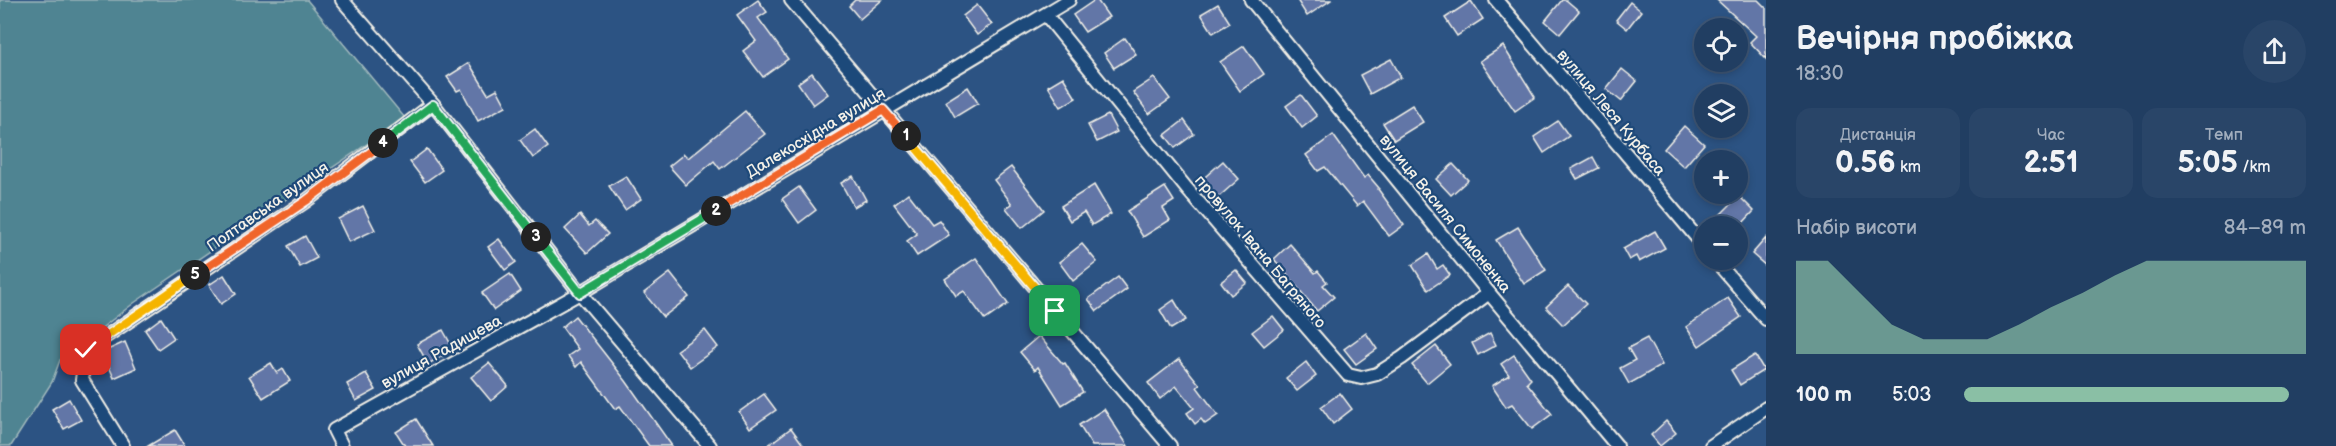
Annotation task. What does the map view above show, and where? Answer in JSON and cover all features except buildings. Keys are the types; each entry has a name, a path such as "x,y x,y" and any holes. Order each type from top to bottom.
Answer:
{"street":[{"path":"342,0 433,105 580,293 710,446"},
{"path":"792,0 1170,446"},
{"name":"Далекосхідна вулиця","path":"580,293 1069,0"},
{"name":"вулиця Василя Симоненка","path":"1251,0 1489,293 1617,446"},
{"name":"вулиця Леся Курбаса","path":"1496,0 1694,234"},
{"name":"провулок Івана Багряного","path":"1046,15 1195,198 1348,375 1361,378 1377,374 1489,293"},
{"name":"Полтавська вулиця","path":"123,446 82,380 86,350 306,201 433,105"},
{"path":"1724,270 1766,319"},
{"name":"вулиця Радищева","path":"342,446 334,430 580,293"},
{"path":"1711,446 1766,408"}],"green space":[{"path":"0,0 307,0 405,118 134,303 60,360 52,382 11,446 0,446"}],"route":[{"path":"86,350 306,201 433,105 580,293 883,110 1055,311"}]}
